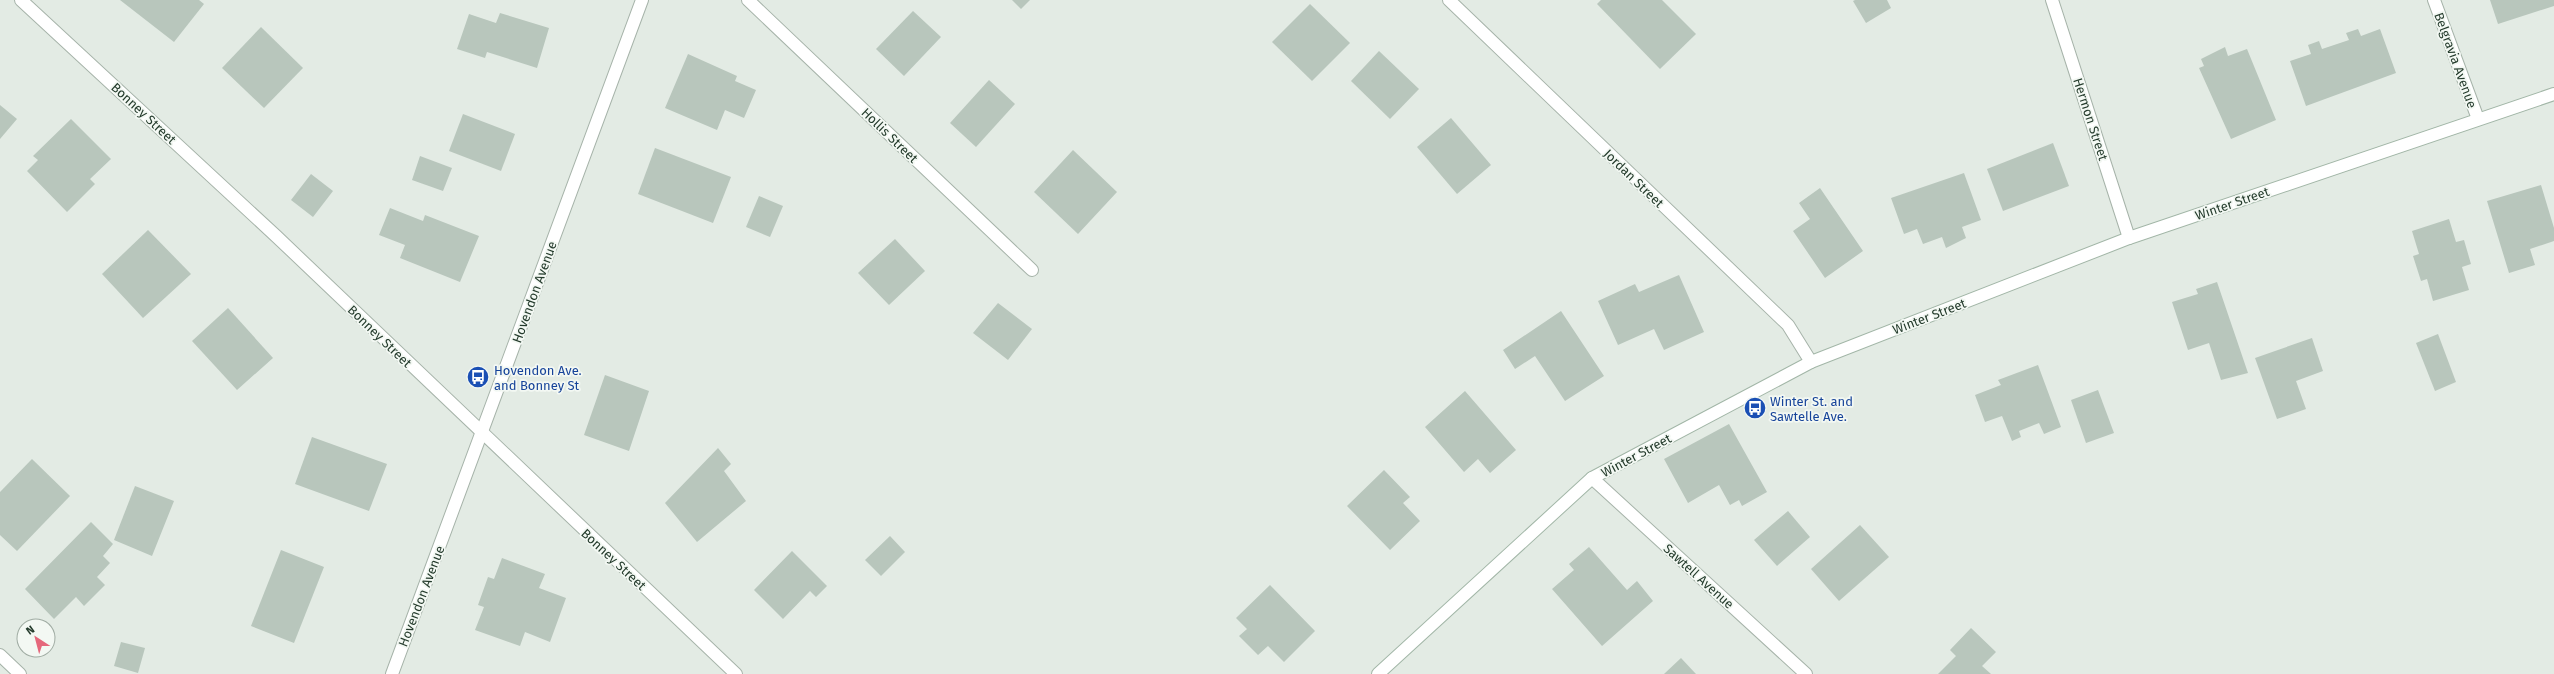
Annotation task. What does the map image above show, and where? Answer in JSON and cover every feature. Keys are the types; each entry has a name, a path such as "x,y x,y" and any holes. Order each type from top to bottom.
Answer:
{"street":[{"name":"Bonney Street","path":"21,0 276,236 482,434 736,674"},
{"name":"Hovendon Avenue","path":"392,674 642,0"},
{"name":"Hollis Street","path":"748,0 1032,270"},
{"name":"Jordan Street","path":"1449,0 1788,325 1811,362"},
{"name":"Hermon Street","path":"2052,0 2129,238"},
{"name":"Belgravia Avenue","path":"2434,0 2478,120"},
{"name":"Winter Street","path":"1378,674 1592,478 1811,362 2129,238 2554,94"},
{"name":"Sawtell Avenue","path":"1592,478 1806,674"},
{"path":"0,655 20,674"}],"building":[{"path":"120,0 199,0 204,4 174,42"},
{"path":"1012,0 1030,0 1021,9"},
{"path":"1601,0 1662,0 1696,34 1660,69 1597,4"},
{"path":"1887,0 1891,8 1866,23 1853,1"},
{"path":"2490,0 2554,0 2554,6 2498,24"},
{"path":"1310,4 1350,43 1312,81 1272,42"},
{"path":"913,11 941,37 904,76 876,49"},
{"path":"500,13 549,28 537,68 487,52 485,58 457,49 469,14 496,23"},
{"path":"261,27 303,68 264,108 222,68"},
{"path":"2358,29 2361,36 2380,29 2396,73 2306,106 2290,61 2311,54 2308,45 2319,41 2322,49 2349,40 2346,33"},
{"path":"2225,47 2228,56 2247,49 2276,120 2231,139 2199,68 2204,66 2201,59"},
{"path":"1379,51 1419,89 1390,119 1351,81"},
{"path":"688,54 737,76 735,81 756,90 744,118 725,110 717,130 665,108"},
{"path":"989,80 1015,104 976,147 950,123"},
{"path":"0,105 17,119 0,139"},
{"path":"463,114 515,134 501,171 449,151"},
{"path":"1451,118 1491,165 1457,194 1417,147"},
{"path":"71,119 111,159 90,179 95,184 67,212 27,171 38,160 33,156"},
{"path":"2053,143 2069,186 2003,211 1987,169"},
{"path":"655,148 731,177 713,223 638,194"},
{"path":"1073,150 1117,192 1078,234 1034,192"},
{"path":"420,156 452,168 443,191 412,180"},
{"path":"1964,173 1981,220 1962,227 1966,238 1946,248 1942,237 1923,244 1917,229 1904,234 1891,198"},
{"path":"311,174 333,191 313,217 291,200"},
{"path":"2541,185 2554,228 2554,241 2530,249 2535,265 2509,273 2487,201"},
{"path":"1820,188 1863,251 1825,278 1793,231 1810,219 1799,203"},
{"path":"759,196 783,206 770,237 746,227"},
{"path":"390,208 423,221 425,215 479,236 460,282 400,258 405,245 379,235"},
{"path":"2449,219 2456,242 2464,240 2471,264 2462,267 2469,290 2433,301 2427,279 2421,281 2413,256 2419,254 2412,231"},
{"path":"148,230 191,274 143,318 102,274"},
{"path":"895,239 925,271 889,305 858,273"},
{"path":"1679,275 1704,332 1664,350 1654,329 1618,345 1598,301 1635,284 1639,292"},
{"path":"2217,282 2248,373 2221,380 2209,343 2188,350 2172,302 2198,294 2196,289"},
{"path":"998,303 1032,329 1008,360 973,333"},
{"path":"228,308 273,358 237,390 192,341"},
{"path":"1561,311 1604,376 1565,401 1535,356 1515,369 1503,350"},
{"path":"2438,334 2456,382 2435,391 2416,343"},
{"path":"2312,338 2323,371 2296,381 2306,409 2277,419 2255,358"},
{"path":"2038,365 2061,427 2044,434 2039,423 2019,431 2021,437 2012,441 2002,416 1985,422 1975,395 2001,385 1998,380"},
{"path":"605,375 649,391 629,451 584,435"},
{"path":"2098,390 2114,433 2086,443 2071,400"},
{"path":"1465,391 1516,450 1490,473 1478,459 1464,472 1425,427"},
{"path":"1729,424 1767,492 1742,506 1739,500 1730,505 1719,485 1688,503 1664,459"},
{"path":"312,437 387,464 369,511 295,484"},
{"path":"718,448 731,464 724,471 746,501 697,542 665,503"},
{"path":"32,459 70,496 17,551 0,535 0,492"},
{"path":"1384,470 1410,497 1403,503 1420,521 1390,550 1347,506"},
{"path":"135,486 174,501 152,556 114,540"},
{"path":"1788,511 1810,537 1777,566 1754,540"},
{"path":"91,522 113,544 103,556 110,563 97,577 105,585 84,606 76,597 55,618 53,618 25,589"},
{"path":"1860,525 1889,557 1839,601 1811,569"},
{"path":"890,536 905,552 881,576 865,560"},
{"path":"1589,547 1627,590 1637,581 1653,601 1602,646 1552,589 1574,570 1569,564"},
{"path":"281,550 324,567 294,643 251,626"},
{"path":"792,551 827,586 816,597 810,591 783,619 754,590"},
{"path":"502,558 545,574 539,588 566,598 550,642 525,632 520,646 475,630 484,607 478,605 488,577 494,579"},
{"path":"1270,585 1315,631 1284,662 1268,646 1258,655 1239,636 1247,629 1236,618"},
{"path":"1971,628 1996,652 1982,666 1991,674 1938,674 1956,656 1950,650"},
{"path":"121,642 145,648 138,673 114,666"},
{"path":"1681,658 1696,674 1664,674"}],"place":[{"name":"Hovendon Ave. and Bonney St","path":"478,377"},
{"name":"Winter St. and Sawtelle Ave.","path":"1755,408"}]}
